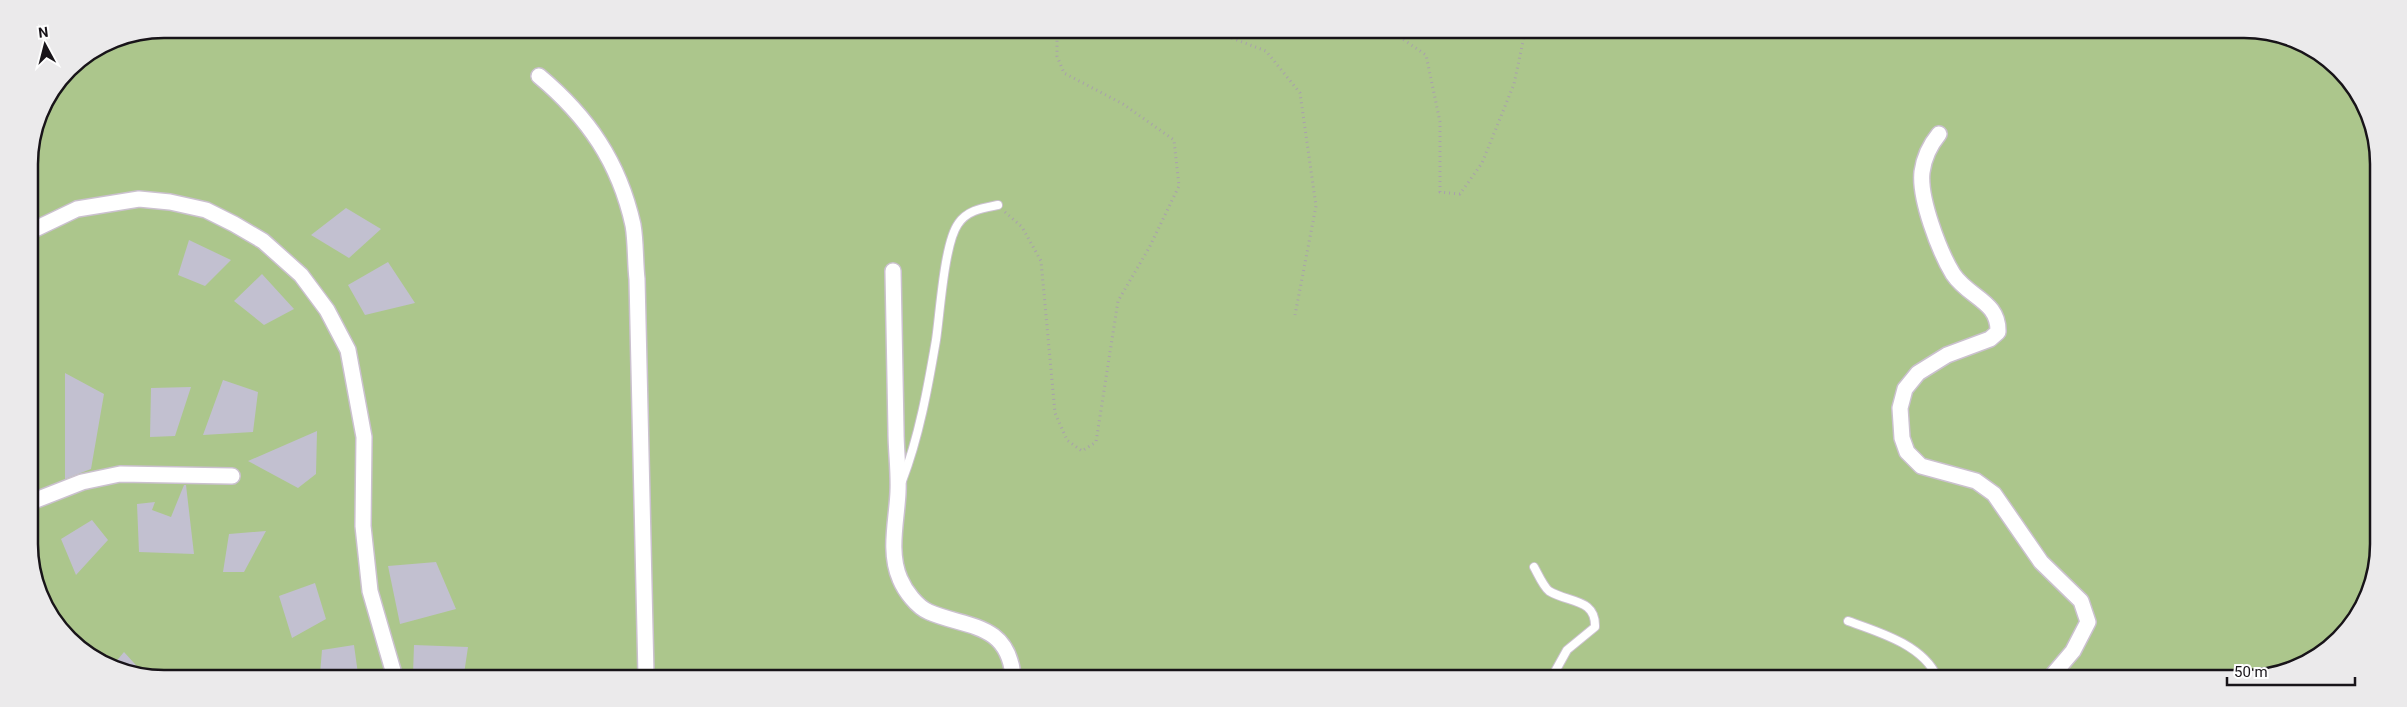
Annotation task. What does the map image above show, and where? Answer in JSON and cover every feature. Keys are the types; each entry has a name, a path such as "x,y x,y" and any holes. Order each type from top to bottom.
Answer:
{"street":[{"path":"539,76 579,113 602,145 620,182 633,227 637,279 646,670"},
{"path":"1939,134 1928,148 1922,173 1925,199 1939,245 1954,274 1965,289 1990,307 1998,320 1998,332 1990,339 1946,355 1918,373 1905,388 1903,395 1900,408 1902,438 1907,452 1921,466 1976,481 1994,494 2041,562 2081,601 2088,622 2073,651 2058,669"},
{"path":"38,228 77,209 139,199 170,202 206,210 234,224 263,241 301,275 327,310 348,350 364,437 364,526 370,591 393,670"},
{"path":"893,271 898,490 894,558 899,578 910,596 927,612 972,624 990,632 1003,646 1012,670"},
{"path":"38,499 82,482 120,474 232,476"}],"lane":[{"path":"898,490 912,454 936,340 950,247 958,224 974,210 998,205"},
{"path":"1534,567 1548,590 1589,607 1595,616 1595,627 1567,650 1556,669"},
{"path":"1848,620 1881,633 1915,651 1933,669"}],"path":[{"path":"998,205 1022,227 1040,261 1055,413 1067,440 1082,451 1096,442 1118,301 1149,248 1179,186 1174,140 1123,104 1064,73 1057,56 1057,38"},
{"path":"1231,38 1266,52 1300,93 1316,206 1295,315"},
{"path":"1401,38 1426,55 1440,122 1440,192 1460,194 1482,163 1514,84 1524,38"}],"green space":[{"path":"156,38 2243,38 2276,42 2306,54 2332,75 2353,101 2367,139 2370,164 2370,543 2365,576 2353,606 2338,626 2320,643 2306,653 2291,660 2268,667 2251,669 164,670 131,665 123,663 94,648 69,626 51,599 44,584 40,568 38,551 38,156 44,123 54,101 64,87 81,69 101,54 123,44"}],"building":[{"path":"346,208 381,229 349,258 311,235"},
{"path":"189,240 231,260 205,286 178,275"},
{"path":"388,262 415,303 365,315 348,285"},
{"path":"262,274 294,309 264,325 234,301"},
{"path":"65,373 104,394 91,469 65,479"},
{"path":"223,380 258,392 253,432 203,435"},
{"path":"191,387 175,436 150,437 151,388"},
{"path":"317,431 316,474 298,488 248,461"},
{"path":"184,485 186,485 194,554 139,552 137,504 155,502 152,510 171,517"},
{"path":"92,520 108,540 76,575 61,539"},
{"path":"266,531 244,572 223,572 229,534"},
{"path":"436,562 456,609 400,624 388,566"},
{"path":"315,583 326,619 292,638 279,596"},
{"path":"354,645 357,670 320,670 322,650"},
{"path":"414,645 468,647 465,670 413,670"},
{"path":"124,652 137,666 123,663 117,660"}]}
